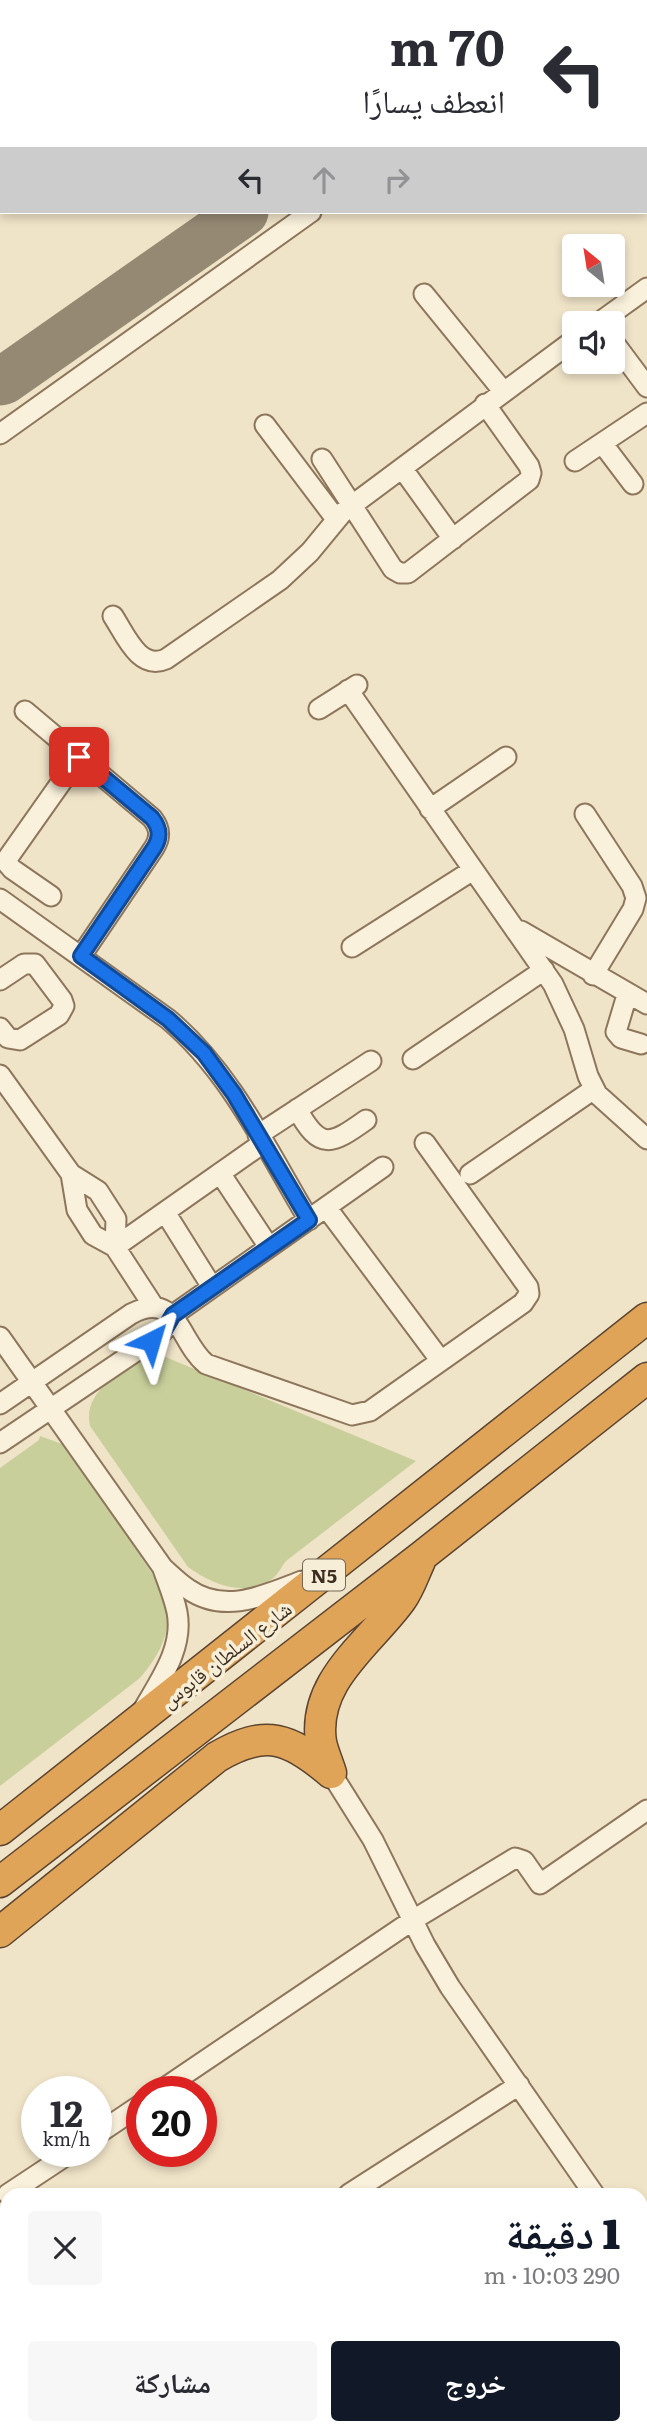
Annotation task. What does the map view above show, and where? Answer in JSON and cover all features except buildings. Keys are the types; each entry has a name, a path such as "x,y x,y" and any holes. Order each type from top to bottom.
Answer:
{"highway":[{"name":"شارع السلطان قابوس","path":"0,1830 647,1318"},
{"name":"شارع السلطان قابوس","path":"0,1882 422,1556 647,1378"},
{"path":"331,1773 321,1742 321,1719 326,1694 338,1674 402,1599 422,1556"},
{"path":"0,1932 217,1757 231,1749 245,1743 281,1741 295,1745 331,1773"}],"street":[{"path":"0,434 308,214"},
{"path":"615,311 647,288"},
{"path":"424,294 503,391"},
{"path":"113,616 139,655 148,662 160,662 291,571 336,519 352,505 562,349"},
{"path":"625,357 647,387"},
{"path":"322,459 390,566 400,573 408,573 527,484 531,477 529,466 485,404"},
{"path":"575,461 647,413"},
{"path":"265,425 336,519"},
{"path":"603,443 633,484"},
{"path":"402,468 453,539"},
{"path":"319,709 353,688 430,809 544,970 569,1017 594,1089 603,1102 647,1139"},
{"path":"25,711 152,818 159,836 154,848 81,956"},
{"path":"51,896 12,869 7,859 79,757"},
{"path":"430,809 506,757"},
{"path":"585,814 632,886 636,898 633,909 593,975"},
{"path":"352,947 473,870"},
{"path":"0,899 168,1019 193,1041 225,1079 309,1220"},
{"path":"513,927 627,995 647,1004"},
{"path":"0,980 24,964 35,964 64,1006 59,1015 20,1040 8,1038 0,1028"},
{"path":"412,1059 544,970"},
{"path":"627,995 616,1032 621,1038 641,1044"},
{"path":"115,1247 220,1173 297,1109 371,1061"},
{"path":"0,1075 71,1174 95,1188 113,1214 117,1224 115,1247"},
{"path":"470,1174 594,1089"},
{"path":"297,1109 310,1131 328,1140 342,1137 366,1120"},
{"path":"71,1174 77,1210 93,1235 115,1247 206,1364 352,1415 365,1414 528,1297 529,1290 425,1143"},
{"path":"0,1404 131,1314 145,1307 164,1311 212,1287 383,1167"},
{"path":"220,1173 269,1247"},
{"path":"327,1207 441,1361"},
{"path":"165,1212 212,1287"},
{"path":"0,1443 157,1337 167,1327 164,1311"},
{"path":"0,1337 163,1568 197,1595 231,1603 258,1598 328,1572"},
{"path":"136,1723 172,1657 178,1633 177,1610 163,1568"},
{"path":"331,1773 373,1840 412,1920 450,1987 590,2188"},
{"path":"182,2076 412,1920 515,1858 524,1861 540,1884 647,1810"},
{"path":"358,2188 519,2085"},
{"path":"18,2188 49,2167"}],"green space":[{"path":"148,1353 152,1359 163,1356 416,1461 286,1561 272,1579 262,1585 240,1588 207,1579 188,1567 90,1426 89,1413 98,1392"},
{"path":"40,1436 65,1445 158,1582 164,1596 168,1621 162,1644 140,1678 0,1786 0,1468 39,1440"}],"taxiway":[{"path":"0,381 241,214"}],"route":[{"path":"79,757 152,818 159,829 158,842 81,956 168,1019 204,1053 225,1079 309,1220 173,1315 163,1332 151,1341"}]}
